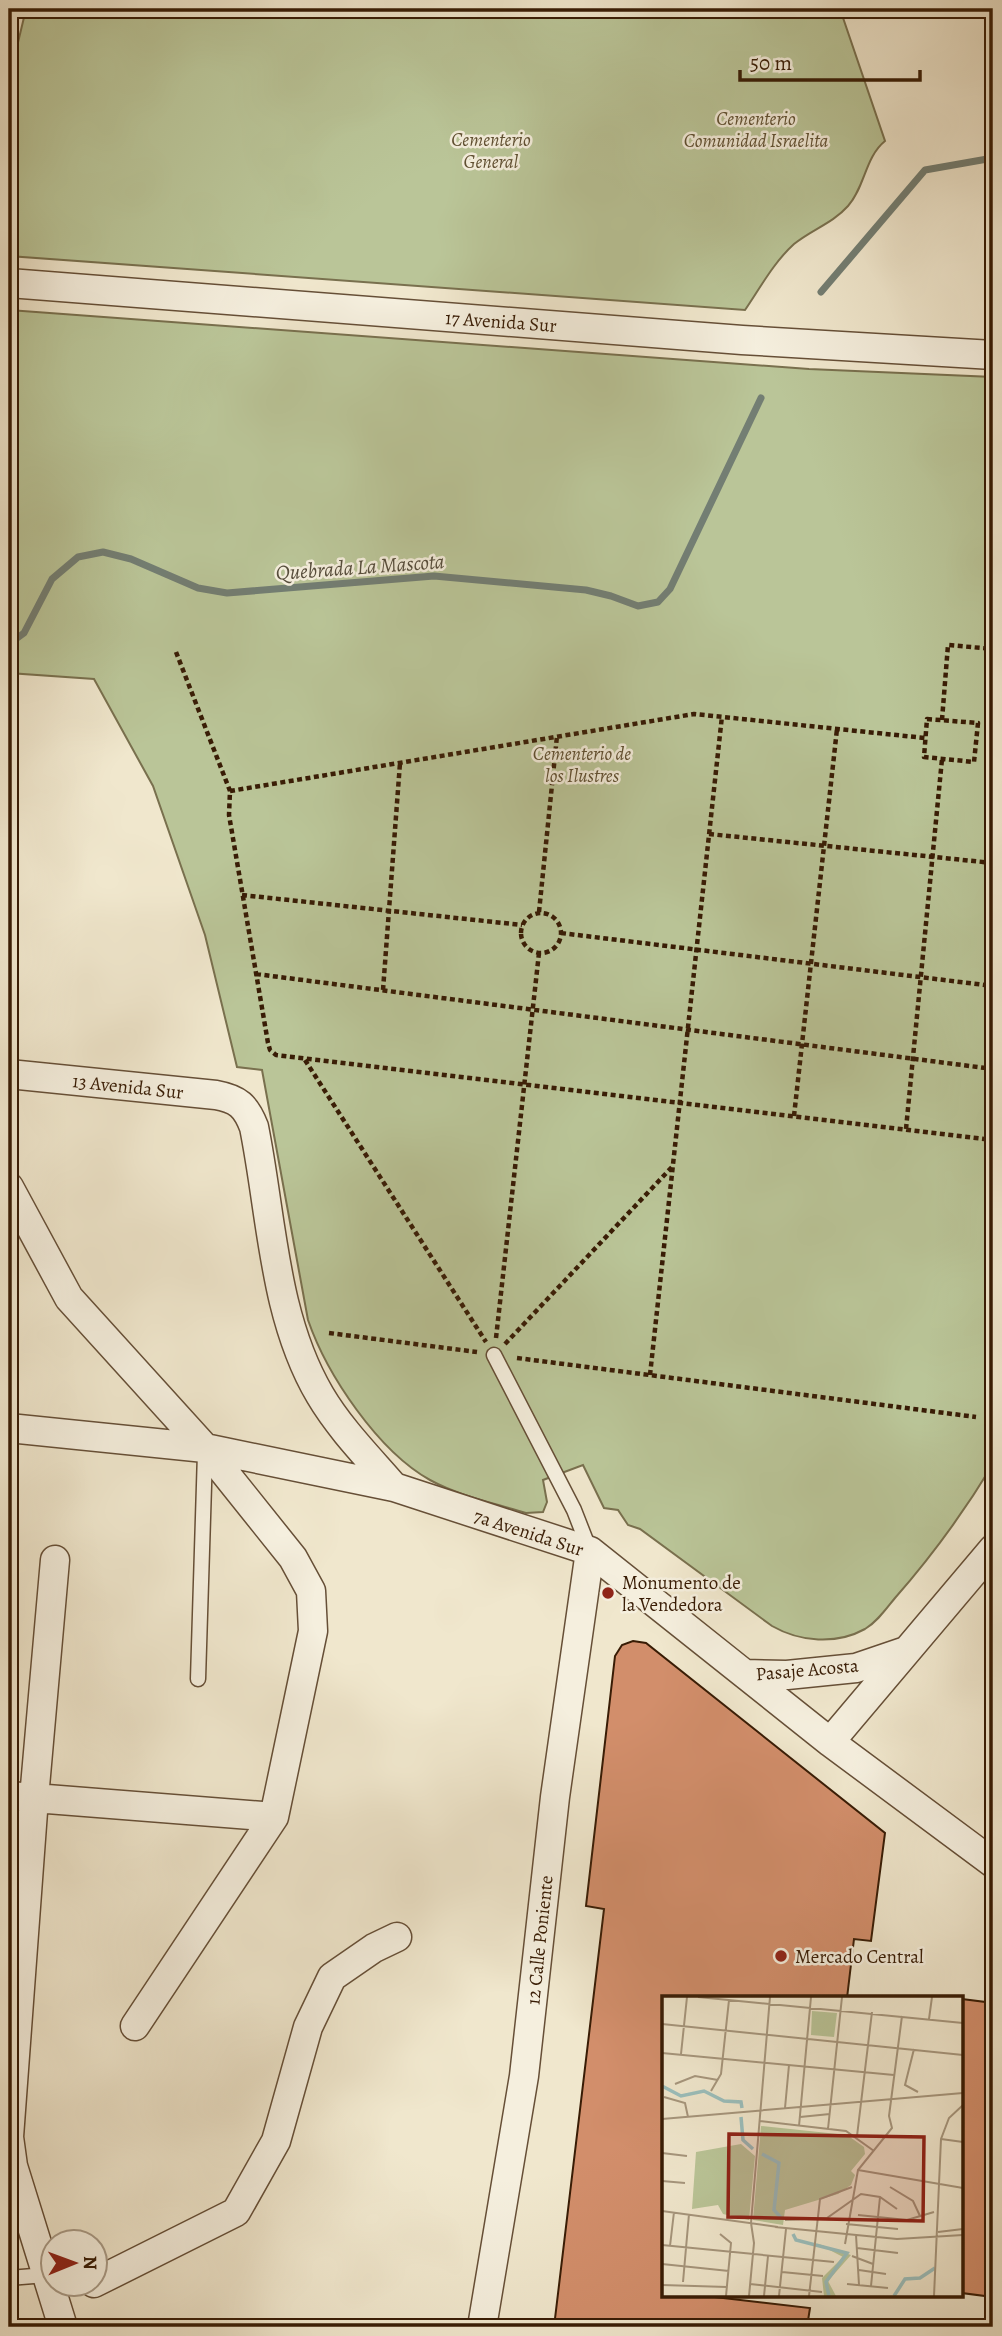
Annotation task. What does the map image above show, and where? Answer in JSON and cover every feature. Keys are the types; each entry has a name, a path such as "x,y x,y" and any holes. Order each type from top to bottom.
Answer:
{"street":[{"name":"17 Avenida Sur","path":"9,282 742,340 993,355"},
{"name":"13 Avenida Sur","path":"9,1074 216,1095 236,1100 244,1107 254,1127 282,1294 301,1355 321,1397 342,1427 394,1487"},
{"path":"9,1187 69,1298 205,1448 293,1558 312,1591 313,1630 274,1817 135,2026"},
{"path":"9,1239 38,1241"},
{"name":"7a Avenida Sur","path":"9,1428 205,1448 394,1487 590,1551 830,1742 993,1863"},
{"name":"Pasaje Acosta","path":"830,1742 993,1549"},
{"name":"12 Calle Poniente","path":"482,2327 524,2076 555,1797 590,1551"},
{"path":"38,2249 13,2166 9,2137 22,1797 55,1560"},
{"name":"Pasaje Acosta","path":"745,1674 787,1675 856,1668 908,1650"},
{"path":"22,1797 274,1817"},
{"path":"108,2276 236,2212 276,2141 308,2027 332,1978 374,1948 397,1937"},
{"path":"53,2298 58,2315 77,2298"}],"lane":[{"path":"495,1355 574,1510 590,1551"},
{"path":"198,1679 205,1448"},
{"path":"9,2278 38,2276"}],"path":[{"path":"942,720 948,645 993,649"},
{"path":"176,652 230,790 229,815 270,1050 285,1057 305,1060 993,1140"},
{"path":"230,790 694,714 925,738"},
{"path":"650,1375 722,716"},
{"path":"927,719 942,720 978,723 975,762 924,757 927,719"},
{"path":"794,1116 837,729"},
{"path":"539,912 557,736"},
{"path":"906,1129 942,759"},
{"path":"383,990 400,763"},
{"path":"709,834 993,863"},
{"path":"242,894 522,925"},
{"path":"539,912 552,916 560,926 561,933 552,950 539,953 533,951 520,936 527,917 539,912"},
{"path":"561,933 993,986"},
{"path":"495,1355 539,953"},
{"path":"256,974 993,1069"},
{"path":"305,1060 495,1355"},
{"path":"495,1355 673,1167"},
{"path":"328,1334 976,1416"}],"green space":[{"name":"Cementerio General","path":"26,9 840,9 885,141 873,155 848,206 787,251 745,310 9,256 9,80"},
{"name":"Cementerio de los Ilustres","path":"9,310 809,369 993,377 993,1464 935,1550 881,1615 865,1629 842,1638 818,1640 794,1635 772,1626 640,1529 628,1525 618,1510 604,1508 583,1465 543,1480 547,1502 543,1512 526,1513 441,1486 411,1467 392,1450 341,1387 308,1320 262,1070 237,1067 205,935 153,786 94,679 9,673"}],"building":[{"name":"Mercado Central","path":"633,1641 646,1643 885,1833 871,1941 854,1939 847,1996 662,1996 662,2298 723,2298 810,2308 807,2327 554,2327 604,1909 586,1906 615,1656 622,1645"},
{"path":"964,1999 993,2003 993,2297 964,2293"}],"waterway":[{"name":"Quebrada La Mascota","path":"821,292 925,170 993,158"},
{"name":"Quebrada La Mascota","path":"9,644 24,633 52,579 78,557 103,552 131,559 198,588 227,593 434,576 586,590 638,606 658,602 670,589 761,398"}],"place":[{"name":"Monumento de la Vendedora","path":"608,1593"},
{"name":"Mercado Central","path":"781,1956"}],"park label":[{"name":"Cementerio Comunidad Israelita","path":"756,129"}]}
